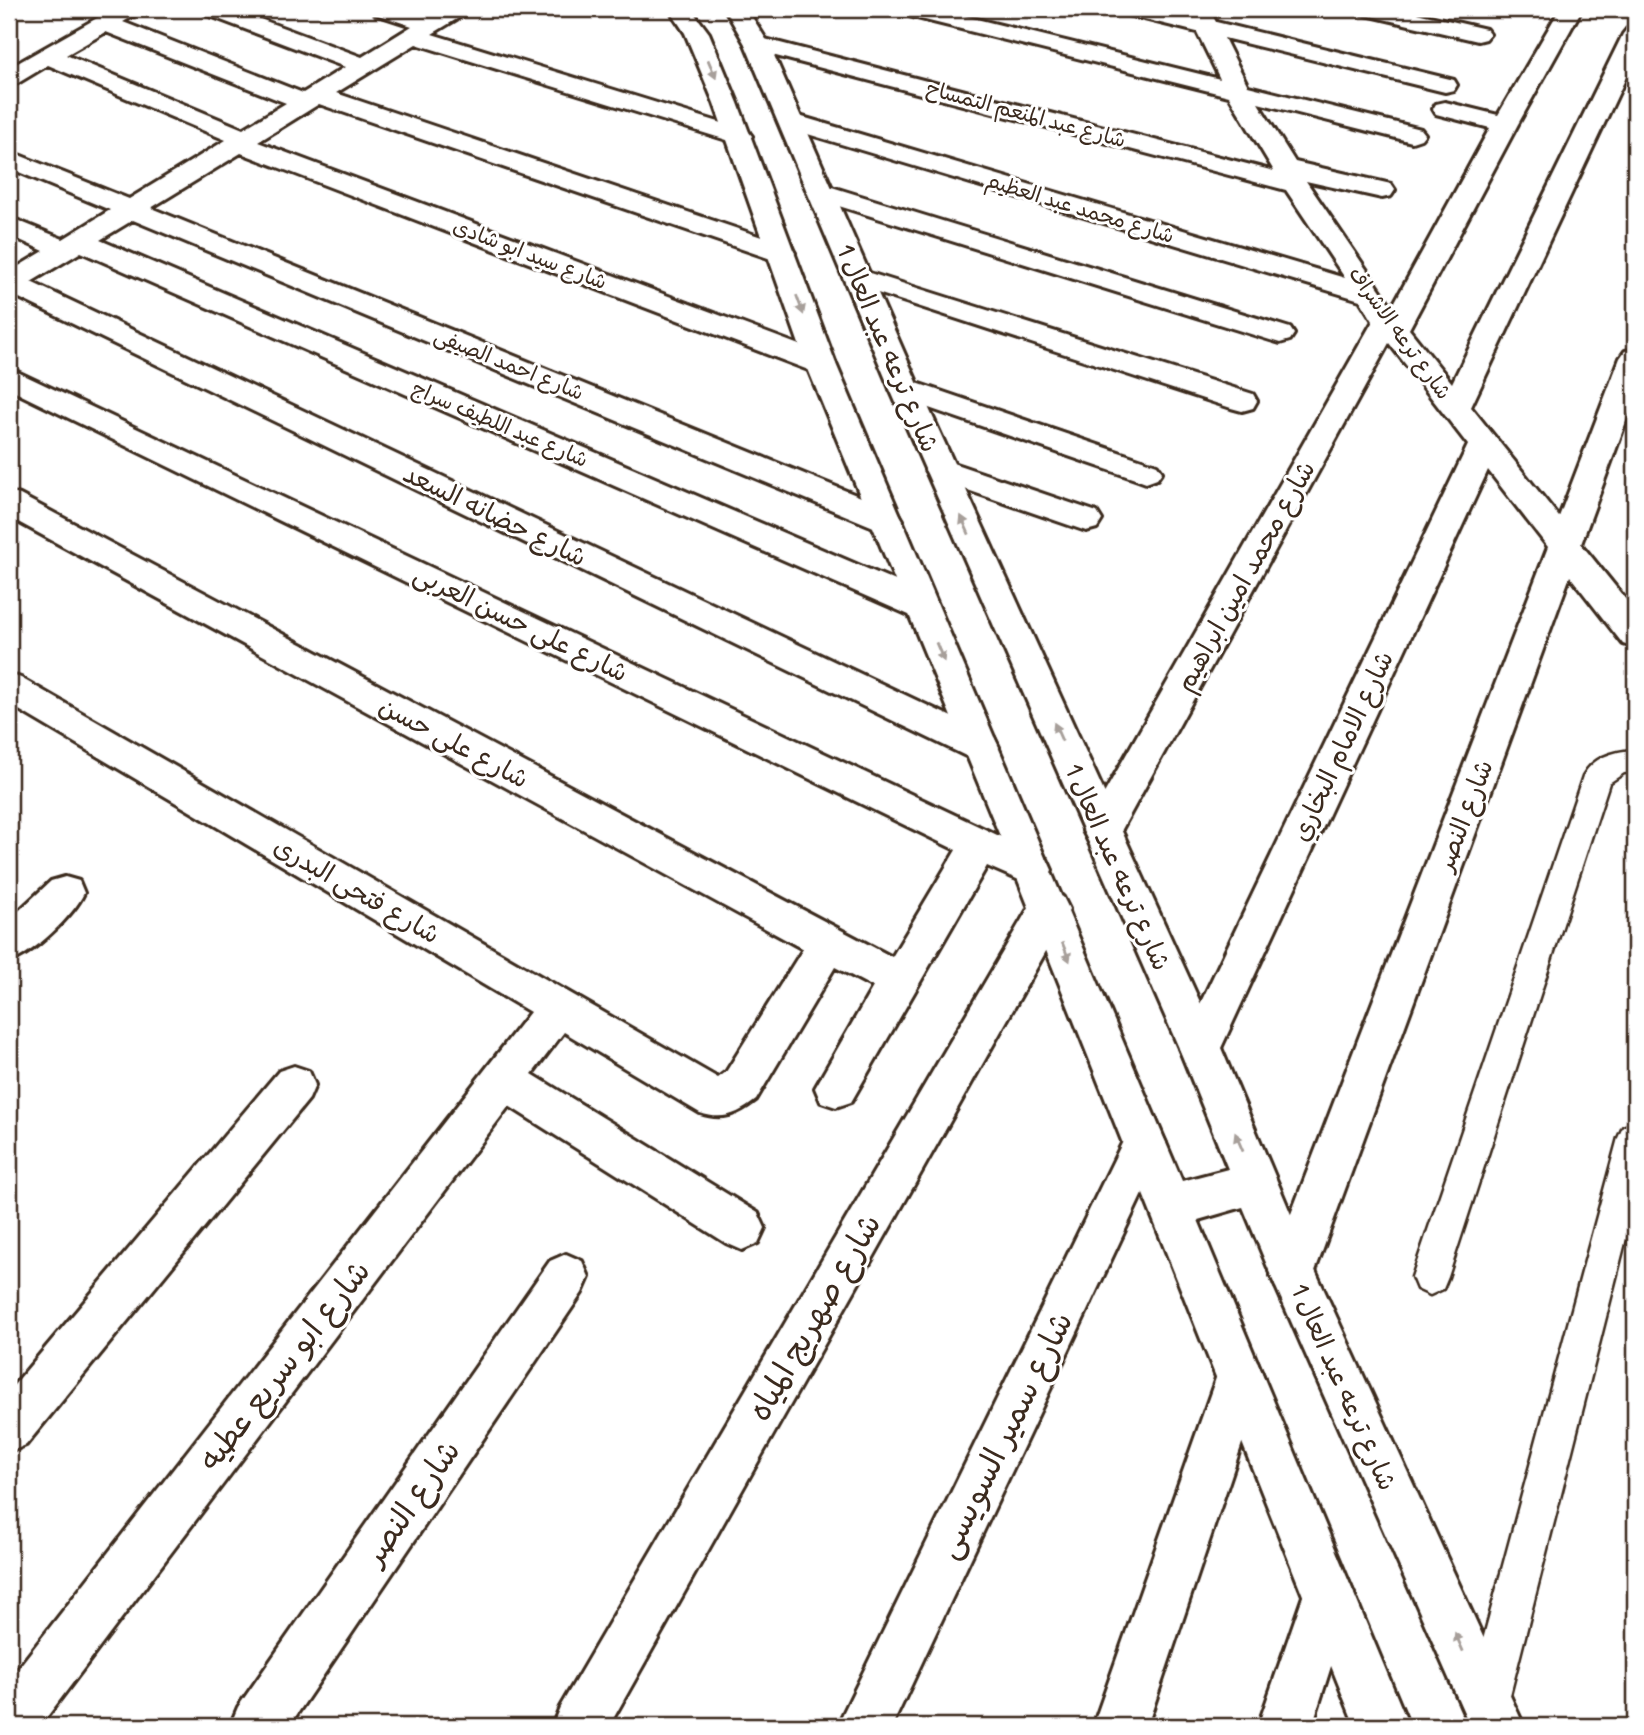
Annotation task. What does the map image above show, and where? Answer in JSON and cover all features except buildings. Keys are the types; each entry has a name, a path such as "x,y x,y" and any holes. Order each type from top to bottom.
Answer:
{"street":[{"path":"9,78 128,9"},
{"path":"213,9 364,66"},
{"path":"383,9 422,30 739,136"},
{"path":"9,284 457,9"},
{"path":"680,9 697,33 739,136 821,364 1041,889 1382,1726"},
{"name":"شارع ترعه عبد العال 1","path":"736,9 757,44 905,389 1200,1048 1292,1271 1492,1715"},
{"path":"909,9 1412,134"},
{"path":"1132,9 1202,18 1445,97 1505,124"},
{"path":"1370,9 1429,15 1478,34"},
{"name":"شارع محمد امين ابراهيم","path":"1102,831 1384,315 1505,124 1571,9"},
{"name":"شارع ترعه الاشراف","path":"1202,18 1238,91 1290,176 1384,315 1635,635"},
{"path":"104,23 311,98 781,253"},
{"path":"1455,408 1635,34"},
{"name":"شارع عبد المنعم التمساح","path":"757,44 1290,176 1382,190"},
{"name":"شارع سيد ابو شادى","path":"47,56 242,141 821,364"},
{"name":"شارع محمد عبد العظيم","path":"790,121 1384,315"},
{"name":"شارع احمد الصيفى","path":"9,159 887,520"},
{"path":"822,192 1280,334"},
{"name":"شارع عبد اللطيف سراج","path":"9,225 72,245 921,606"},
{"path":"857,276 1242,401"},
{"name":"شارع حضانه السعد","path":"9,284 981,747"},
{"name":"شارع النصر","path":"1292,1271 1635,358"},
{"name":"شارع على حسن العربى","path":"9,377 980,844 1041,889"},
{"path":"905,389 1146,472"},
{"name":"شارع الامام البخاري","path":"1200,1048 1484,444"},
{"path":"941,470 1086,520"},
{"name":"شارع على حسن","path":"9,503 899,981"},
{"name":"شارع فتحى البدرى","path":"9,687 715,1099 727,1097 741,1086 828,943"},
{"path":"836,1088 980,844"},
{"name":"شارع صهريج المياه","path":"579,1726 1041,889"},
{"path":"9,946 65,893"},
{"name":"شارع ابو سريع عطيه","path":"9,1723 559,1007"},
{"path":"503,1079 742,1227"},
{"path":"9,1428 294,1085"},
{"name":"شارع سمير السويسى","path":"864,1726 1144,1143"},
{"path":"1170,1206 1256,1183"},
{"name":"شارع النصر","path":"257,1726 566,1277"},
{"path":"1120,1726 1240,1378"},
{"path":"1285,1726 1328,1594"}],"lane":[{"path":"1430,1278 1597,776 1619,762 1635,761"},
{"path":"1492,1715 1635,1138"}]}
